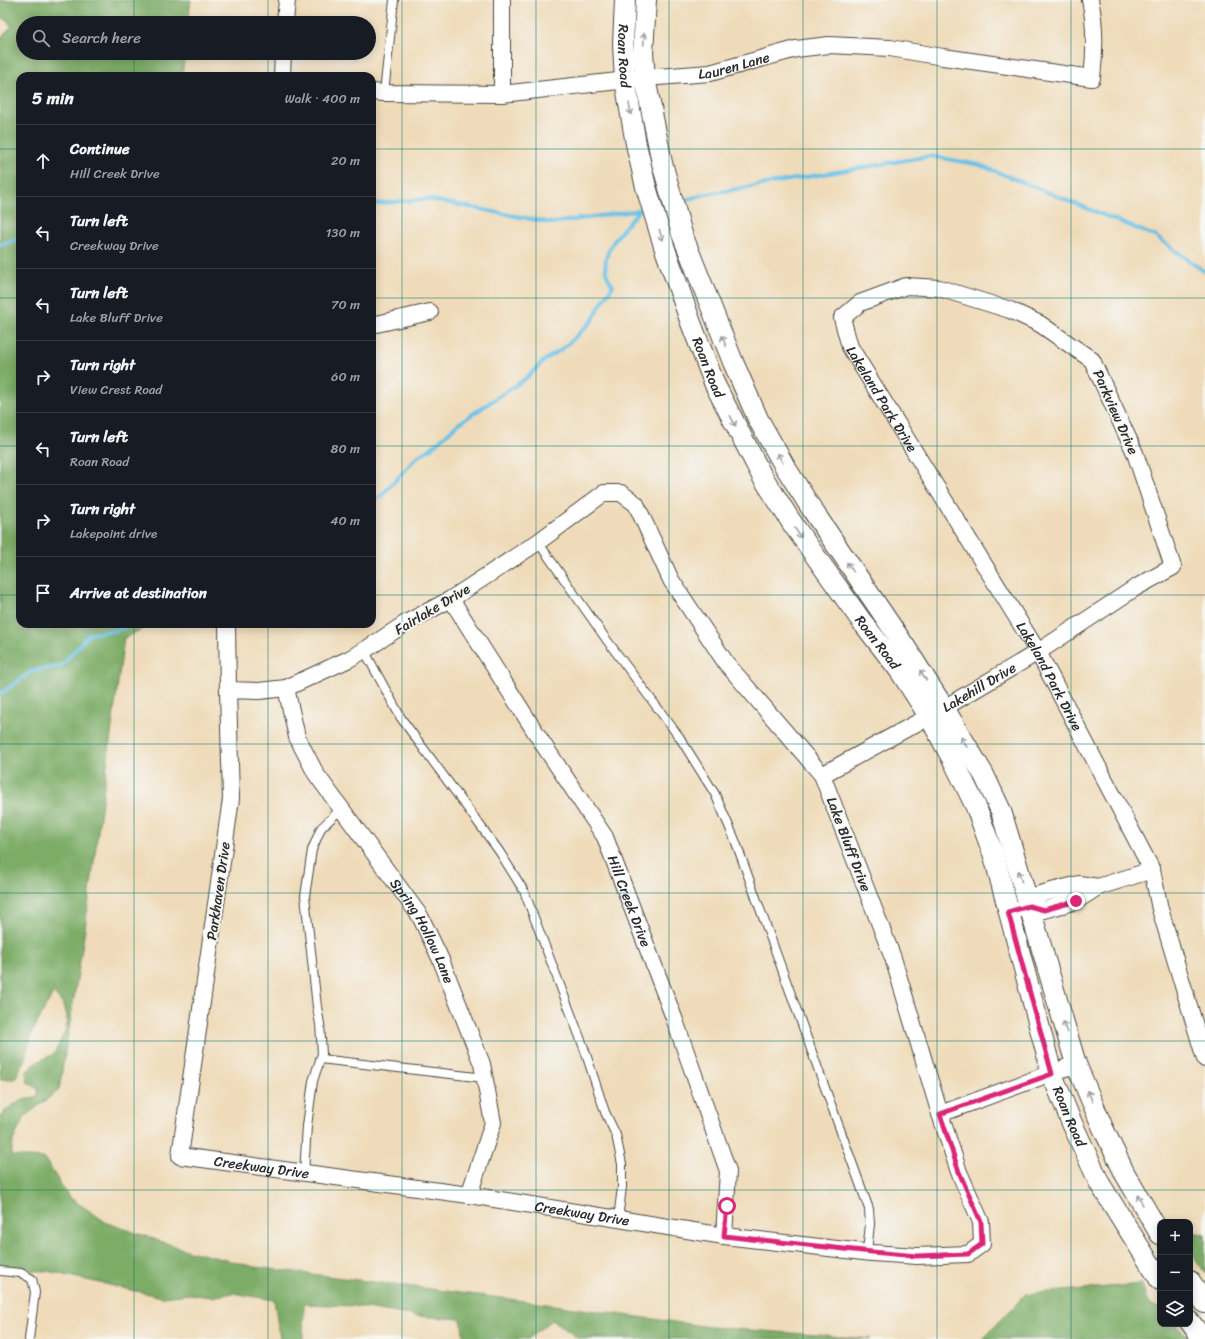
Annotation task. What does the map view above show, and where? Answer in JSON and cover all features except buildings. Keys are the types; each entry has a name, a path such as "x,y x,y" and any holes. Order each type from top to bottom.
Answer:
{"street":[{"path":"286,16 287,0"},
{"path":"502,0 502,94"},
{"name":"Roan Road","path":"625,0 623,45 625,80 636,144 646,187 690,323 715,385 762,476 794,526 860,619 900,671 937,712 984,775 1001,811 1076,1064 1103,1128 1125,1174 1157,1229"},
{"name":"Roan Road","path":"646,0 643,53 645,78 662,163 682,234 733,362 758,419 784,465 812,511 904,645 937,712 955,764 976,807 994,856 1052,1074 1071,1121 1100,1184 1157,1275"},
{"name":"Lauren Lane","path":"378,92 502,94 625,80 710,73 796,49 829,45 890,48 1092,78 1095,45 1094,17 1090,0"},
{"path":"282,72 283,60"},
{"name":"Parkview Drive","path":"842,318 860,303 906,286 939,288 1010,310 1040,324 1092,360 1135,453 1173,567"},
{"path":"376,324 430,312"},
{"name":"Lakeland Park Drive","path":"842,318 850,347 1038,652 1152,870 1160,909 1205,1059"},
{"name":"Fairlake Drive","path":"228,690 259,691 286,688 364,650 406,623 451,599 538,542 604,493 621,494"},
{"name":"Lake Bluff Drive","path":"621,494 636,504 671,580 726,663 822,775 893,958 959,1172 981,1222 982,1244"},
{"name":"Lakehill Drive","path":"822,775 937,712 1038,652 1135,588 1173,567"},
{"name":"Hill Creek Drive","path":"451,599 545,748 605,837 671,1011 728,1171 724,1236"},
{"name":"Parkhaven Drive","path":"180,1156 231,799 228,628"},
{"name":"Spring Hollow Lane","path":"286,688 297,737 316,774 420,916 441,960 482,1064 493,1123 469,1195"},
{"path":"1008,912 1029,906 1044,910 1076,901 1098,886 1152,870"},
{"path":"940,1114 1076,1064"},
{"name":"Creekway Drive","path":"180,1156 469,1195 724,1236 867,1252 917,1256 968,1254 982,1244"},
{"path":"1193,1285 1205,1303"},
{"path":"1193,1326 1203,1339"}],"lane":[{"path":"378,92 394,0"},
{"path":"538,542 606,638 680,738 715,794 735,840 869,1209 870,1224 867,1252"},
{"path":"364,650 401,718 499,851 524,891 584,1048 605,1112 616,1135 622,1164 622,1187 618,1219"},
{"path":"304,1173 307,1126 313,1081 322,1054 306,896 312,850 321,828 341,808"},
{"path":"320,1059 484,1078"},
{"path":"0,1271 21,1274 32,1279 35,1292 30,1339"}],"green space":[{"path":"0,0 191,0 189,16 16,16 16,60 184,60 183,72 16,72 16,628 145,628 124,638 84,936 59,1090 24,1117 13,1141 11,1156 44,1158 69,1197 107,1223 189,1251 255,1267 525,1301 710,1327 871,1339 579,1339 552,1320 528,1339 464,1339 461,1319 416,1316 354,1306 304,1304 303,1339 280,1339 274,1300 233,1293 211,1297 189,1294 162,1297 47,1271 20,1270 0,1267 0,1117 12,1105 38,1096 38,1089 28,1083 26,1072 35,1063 54,1054 66,1029 67,1015 62,1003 53,993 32,1033 24,1061 15,1079 0,1079 0,39 12,26 0,16"},
{"path":"1193,1232 1205,1234 1205,1273 1193,1255"},
{"path":"1142,1284 1148,1303 1157,1308 1157,1327 1179,1327 1188,1339 983,1339 1026,1294"}],"waterway":[{"path":"684,200 707,194 930,156 980,165 1155,236 1205,272"},
{"path":"376,204 427,199 552,223 640,210"},
{"path":"376,500 417,457 430,449 458,424 525,379 546,359 570,342 593,320 599,307 613,286 607,276 605,265 607,255 618,235 640,210"},
{"path":"0,245 16,239"},
{"path":"0,694 32,671 61,666 89,634 119,630 123,628"}],"route":[{"path":"727,1206 724,1236 917,1256 968,1254 982,1244 981,1222 959,1172 940,1114 1052,1074 1008,912 1029,906 1044,910 1076,901"}]}
